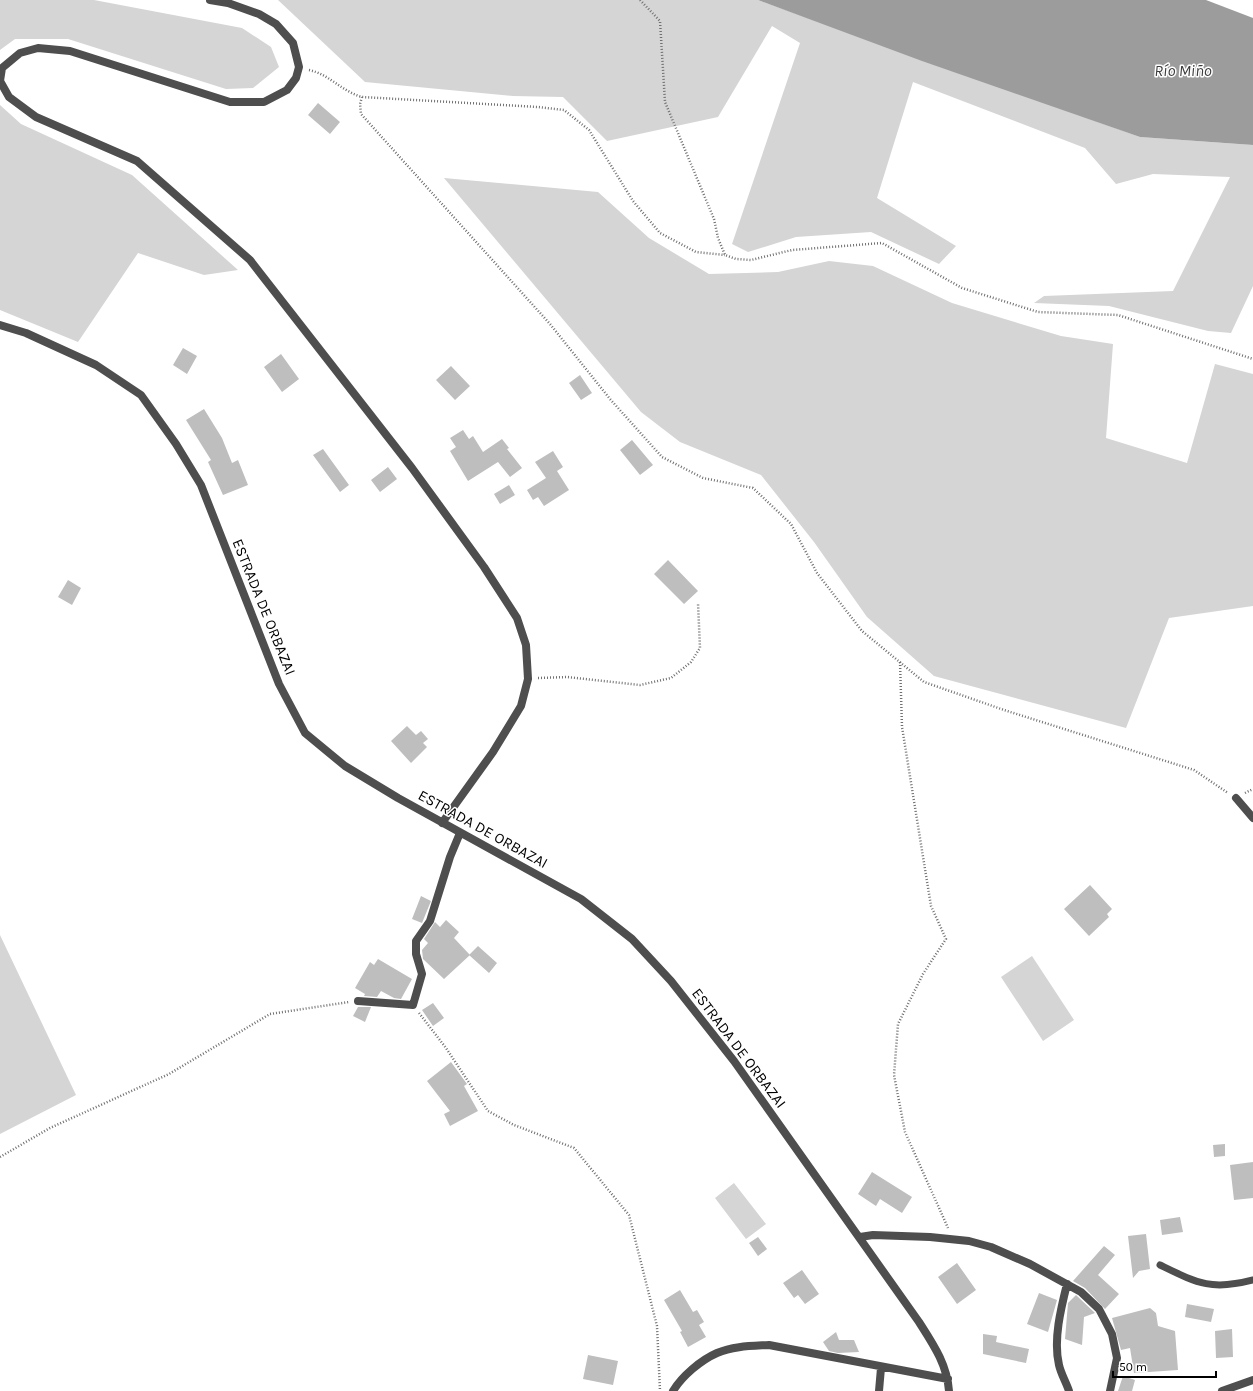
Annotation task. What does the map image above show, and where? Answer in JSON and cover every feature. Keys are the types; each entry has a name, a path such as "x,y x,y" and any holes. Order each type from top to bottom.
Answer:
{"street":[{"path":"210,0 259,14 276,24 293,43 299,67 296,78 287,90 264,102 230,102 70,51 38,48 20,53 2,68 0,81 9,97 36,117 137,161 250,260 412,468 484,568 517,618 526,645 528,679 521,706 493,752 442,823"},
{"name":"ESTRADA DE ORBAZAI","path":"0,325 26,333 96,365 141,395 176,444 201,485 279,684 304,733 345,766 398,798 581,899 632,940 672,982 734,1061 860,1237 940,1356 948,1379 949,1391"},
{"path":"1236,798 1253,818"},
{"path":"358,1001 413,1005 422,974 416,954 416,941 430,921 450,857 460,832"},
{"path":"860,1237 873,1235 969,1241 991,1247 1030,1264 1081,1292 1099,1308 1112,1334 1117,1358 1110,1391"},
{"path":"1067,1284 1062,1304 1057,1338 1059,1364 1069,1391"},
{"path":"673,1391 677,1384 697,1366 717,1353 740,1347 769,1345 826,1355 881,1368 948,1379"},
{"path":"879,1391 881,1368"},
{"path":"1222,1391 1253,1380"}],"lane":[{"path":"1160,1265 1187,1278 1212,1286 1230,1286 1253,1280"}],"path":[{"path":"640,0 660,21 665,102 714,219 718,238 725,255"},
{"path":"299,67 317,72 349,94 362,97 538,107 564,110 589,130 633,201 660,233 696,252 725,255 736,259 751,260 792,250 882,243 962,288 1038,312 1118,315 1253,359"},
{"path":"362,97 360,104 361,114 550,324 610,399 662,457 703,478 753,488 791,524 817,572 862,631 924,682 1004,710 1194,770 1236,798 1253,789"},
{"path":"528,679 567,677 640,685 671,678 691,662 700,648 698,603"},
{"path":"900,662 902,727 931,906 946,939 923,974 898,1024 894,1076 905,1132 953,1240"},
{"path":"0,1157 50,1128 169,1074 270,1014 358,1001"},
{"path":"413,1005 446,1048 488,1111 514,1125 574,1148 629,1216 657,1326 660,1391"}],"shaded area":[{"path":"0,0 94,0 242,28 271,47 279,67 253,88 226,89 68,39 15,39 0,50"},
{"path":"278,0 758,0 1140,137 1253,145 1253,286 1231,333 1208,331 1109,306 1034,303 1044,296 1173,291 1230,177 1153,174 1116,184 1085,148 913,82 877,198 956,246 939,264 871,232 796,237 748,252 732,244 800,43 772,26 718,117 607,141 563,97 513,96 365,82"},
{"path":"0,105 21,124 132,175 238,270 204,275 138,253 78,342 0,310"},
{"path":"444,178 598,192 649,238 709,274 778,272 829,261 873,266 952,303 1061,336 1113,344 1106,438 1187,463 1215,364 1253,374 1253,606 1169,618 1126,728 934,676 867,617 814,542 761,475 680,442 641,412"},
{"path":"0,935 76,1095 0,1134"},
{"path":"1032,956 1074,1020 1043,1041 1001,977"},
{"path":"734,1183 766,1224 746,1239 715,1198"}],"water":[{"name":"Río Miño","path":"758,0 1206,0 1253,18 1253,145 1140,137 922,61"}],"building":[{"path":"318,103 340,122 330,134 308,115"},
{"path":"183,348 197,356 187,374 173,365"},
{"path":"281,354 299,379 282,392 264,367"},
{"path":"451,366 470,386 455,400 436,380"},
{"path":"580,375 592,393 581,400 569,383"},
{"path":"204,409 222,438 232,463 238,460 248,485 223,495 208,462 211,460 186,420"},
{"path":"463,430 469,439 473,436 483,452 502,439 509,448 507,449 522,468 510,477 498,462 468,481 450,451 456,447 450,438"},
{"path":"632,440 653,465 640,475 620,450"},
{"path":"323,449 349,485 340,492 313,455"},
{"path":"553,451 563,467 557,471 569,490 544,506 538,497 533,500 527,490 546,478 535,462"},
{"path":"388,467 397,479 380,492 371,480"},
{"path":"509,485 515,495 500,504 494,494"},
{"path":"668,560 698,591 684,604 654,574"},
{"path":"68,580 81,588 72,605 58,597"},
{"path":"407,726 416,735 421,731 428,739 423,743 427,747 411,763 391,741"},
{"path":"1090,885 1112,909 1107,914 1109,917 1089,936 1064,909"},
{"path":"421,896 431,901 422,923 412,919"},
{"path":"446,920 459,932 454,938 470,955 444,979 423,959 422,950 428,943 424,939 435,922 440,927"},
{"path":"478,946 497,963 489,973 469,955"},
{"path":"378,959 412,979 401,999 394,998 381,991 377,997 364,996 365,994 355,988 370,962 374,965"},
{"path":"433,1003 444,1018 433,1026 422,1010"},
{"path":"358,1007 371,1007 365,1022 353,1016"},
{"path":"451,1062 467,1084 464,1086 478,1111 450,1126 444,1114 450,1111 427,1081"},
{"path":"1225,1144 1225,1156 1214,1157 1213,1145"},
{"path":"1253,1162 1253,1198 1234,1200 1230,1165"},
{"path":"872,1172 912,1197 902,1213 880,1199 876,1206 858,1194"},
{"path":"1180,1217 1183,1232 1162,1235 1160,1220"},
{"path":"1146,1234 1150,1269 1139,1271 1133,1278 1128,1236"},
{"path":"758,1237 767,1249 758,1256 749,1243"},
{"path":"1104,1246 1115,1255 1098,1275 1119,1294 1105,1309 1085,1288 1073,1281"},
{"path":"957,1263 976,1290 957,1304 938,1277"},
{"path":"802,1270 819,1294 805,1304 798,1295 794,1298 783,1283"},
{"path":"680,1290 693,1312 697,1310 704,1322 699,1325 706,1337 688,1347 680,1332 682,1331 664,1300"},
{"path":"1039,1293 1057,1300 1048,1332 1027,1324"},
{"path":"1076,1295 1095,1313 1084,1317 1082,1345 1065,1339 1068,1303"},
{"path":"1187,1304 1214,1309 1211,1322 1185,1317"},
{"path":"1150,1308 1156,1313 1158,1326 1175,1331 1178,1370 1134,1373 1130,1348 1121,1350 1112,1318"},
{"path":"1232,1329 1233,1357 1216,1358 1215,1331"},
{"path":"836,1332 839,1340 854,1340 859,1352 838,1353 829,1351 823,1342"},
{"path":"983,1334 997,1336 996,1342 1029,1349 1026,1363 983,1354"},
{"path":"588,1355 618,1361 613,1385 583,1379"},
{"path":"1123,1376 1135,1380 1132,1391 1118,1391"}]}
